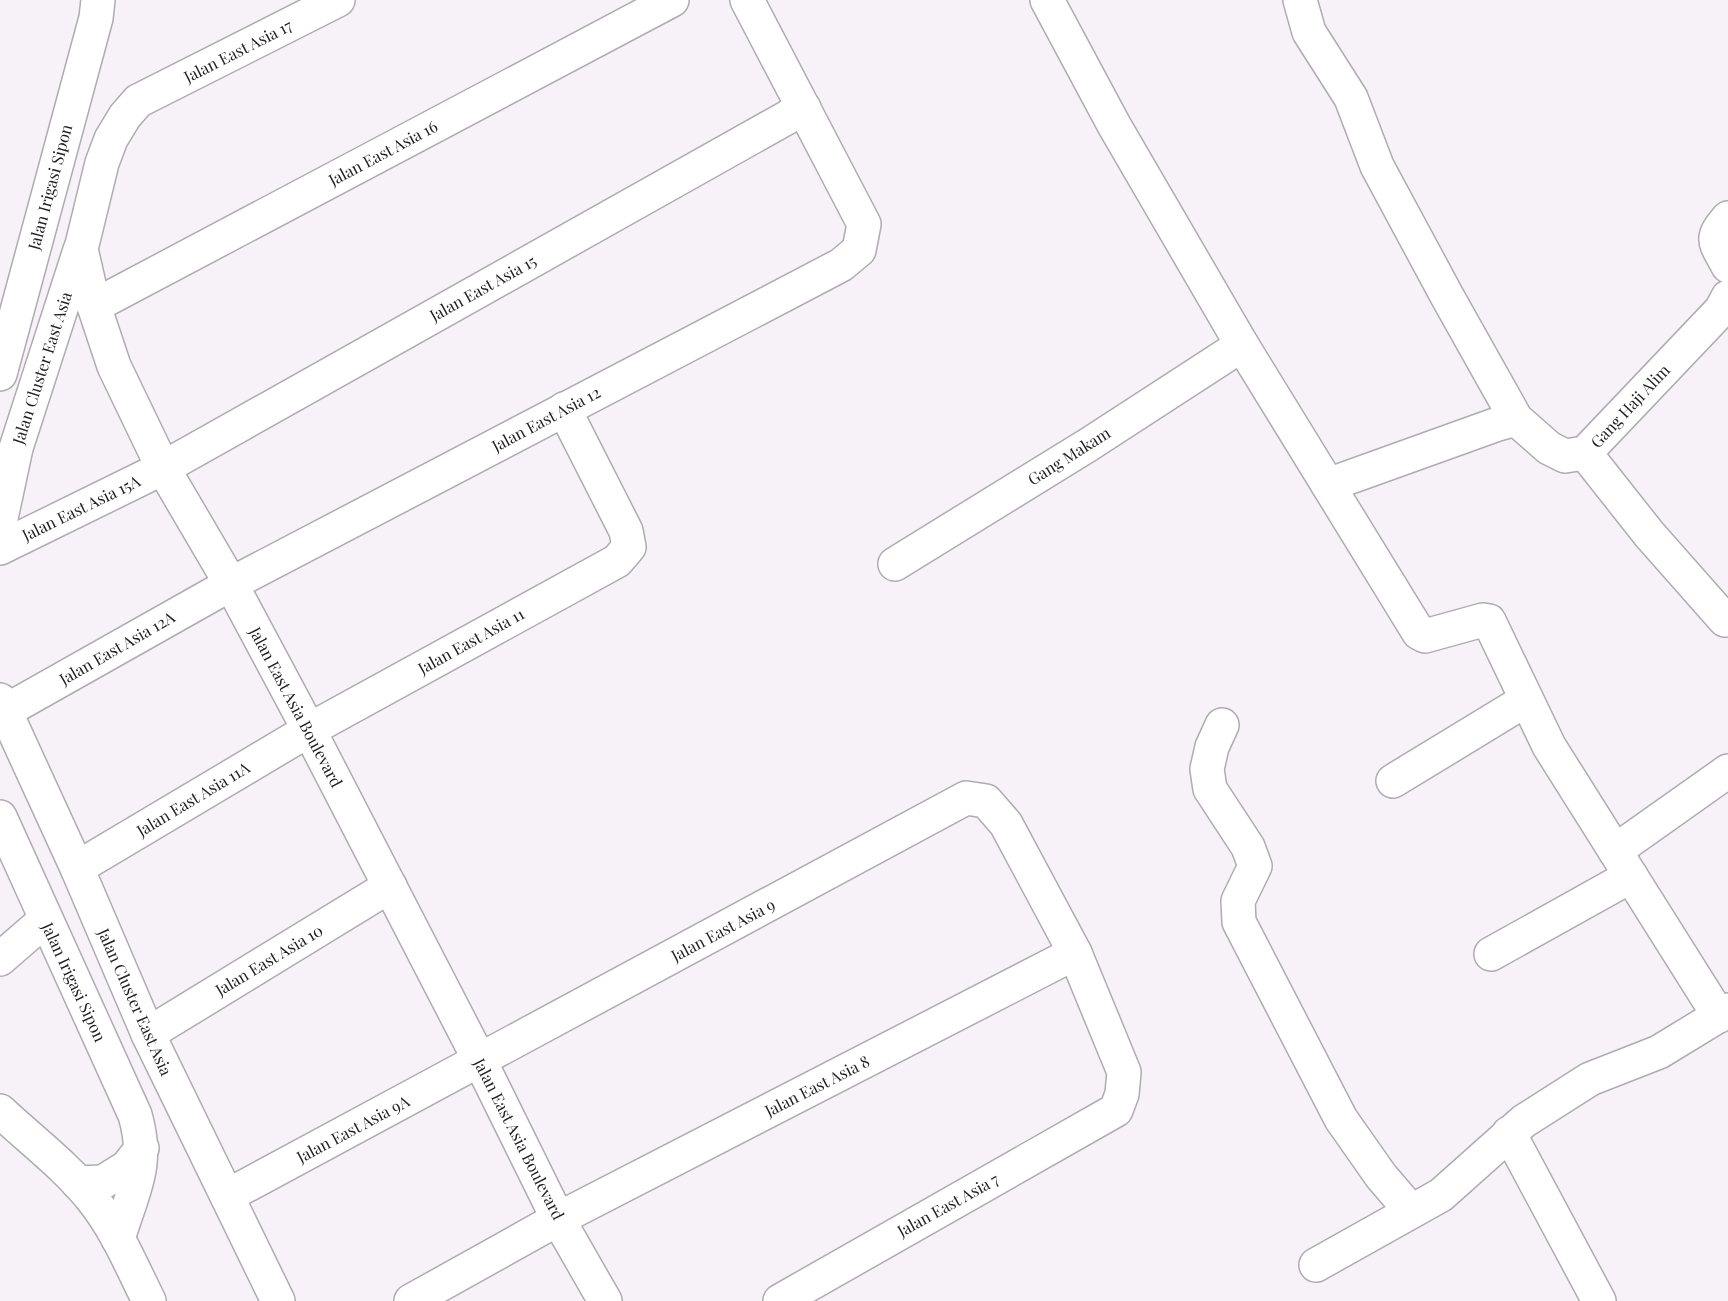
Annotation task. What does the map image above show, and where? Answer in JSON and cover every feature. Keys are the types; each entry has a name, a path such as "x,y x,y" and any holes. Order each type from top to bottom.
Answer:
{"street":[{"name":"Jalan Irigasi Sipon","path":"0,374 96,18 98,0"},
{"name":"Jalan East Asia 17","path":"138,101 338,0"},
{"name":"Jalan East Asia 16","path":"94,306 672,0"},
{"path":"747,0 804,108"},
{"path":"1047,0 1114,125 1242,345 1419,633 1425,636 1483,620 1488,621 1549,746 1623,863 1724,1013 1659,1052 1590,1079 1524,1121 1440,1194 1316,1265"},
{"path":"1300,0 1309,32 1351,98 1377,166 1515,419 1328,485"},
{"name":"Jalan East Asia Boulevard","path":"138,101 125,116 111,140 102,163 81,249 94,306 114,366 163,468 231,584 309,730 480,1061 558,1219 605,1301"},
{"name":"Jalan East Asia 12","path":"231,584 841,265 859,250 864,224 804,108"},
{"name":"Jalan East Asia 15","path":"163,468 804,108"},
{"path":"1728,218 1716,232 1715,242 1728,266"},
{"name":"Jalan Cluster East Asia","path":"0,523 16,448 81,249"},
{"name":"Gang Haji Alim","path":"1515,419 1549,448 1565,456 1585,453 1721,310 1728,297"},
{"name":"Gang Makam","path":"895,564 1088,445 1242,345"},
{"name":"Jalan East Asia 11","path":"309,730 617,561 629,547 626,531 564,409"},
{"path":"1585,453 1649,534 1725,620"},
{"name":"Jalan East Asia 15A","path":"0,548 163,468"},
{"name":"Jalan East Asia 12A","path":"2,706 231,584"},
{"path":"1393,781 1526,700"},
{"name":"Jalan Cluster East Asia","path":"2,706 77,868 148,1034 278,1301"},
{"path":"1222,725 1212,747 1207,769 1210,789 1248,847 1255,866 1238,901 1239,922 1341,1119 1381,1176 1411,1212"},
{"name":"Jalan East Asia 11A","path":"77,868 309,730"},
{"path":"1491,954 1623,863 1728,771"},
{"name":"Jalan East Asia 9","path":"480,1061 966,798 986,801 1006,824 1075,953"},
{"name":"Jalan Irigasi Sipon","path":"0,817 38,926 135,1115 142,1148 138,1179 118,1239"},
{"name":"Jalan East Asia 10","path":"148,1034 390,886"},
{"path":"0,959 38,926"},
{"name":"Jalan East Asia 7","path":"780,1301 1116,1110 1122,1094 1124,1072 1075,953"},
{"name":"Jalan East Asia 8","path":"411,1301 558,1219 1075,953"},
{"name":"Jalan East Asia 9A","path":"226,1196 480,1061"},
{"path":"0,1112 94,1201 118,1239 149,1301"},
{"path":"1509,1133 1599,1301"},
{"path":"78,1184 103,1182 128,1167 142,1148"}]}
